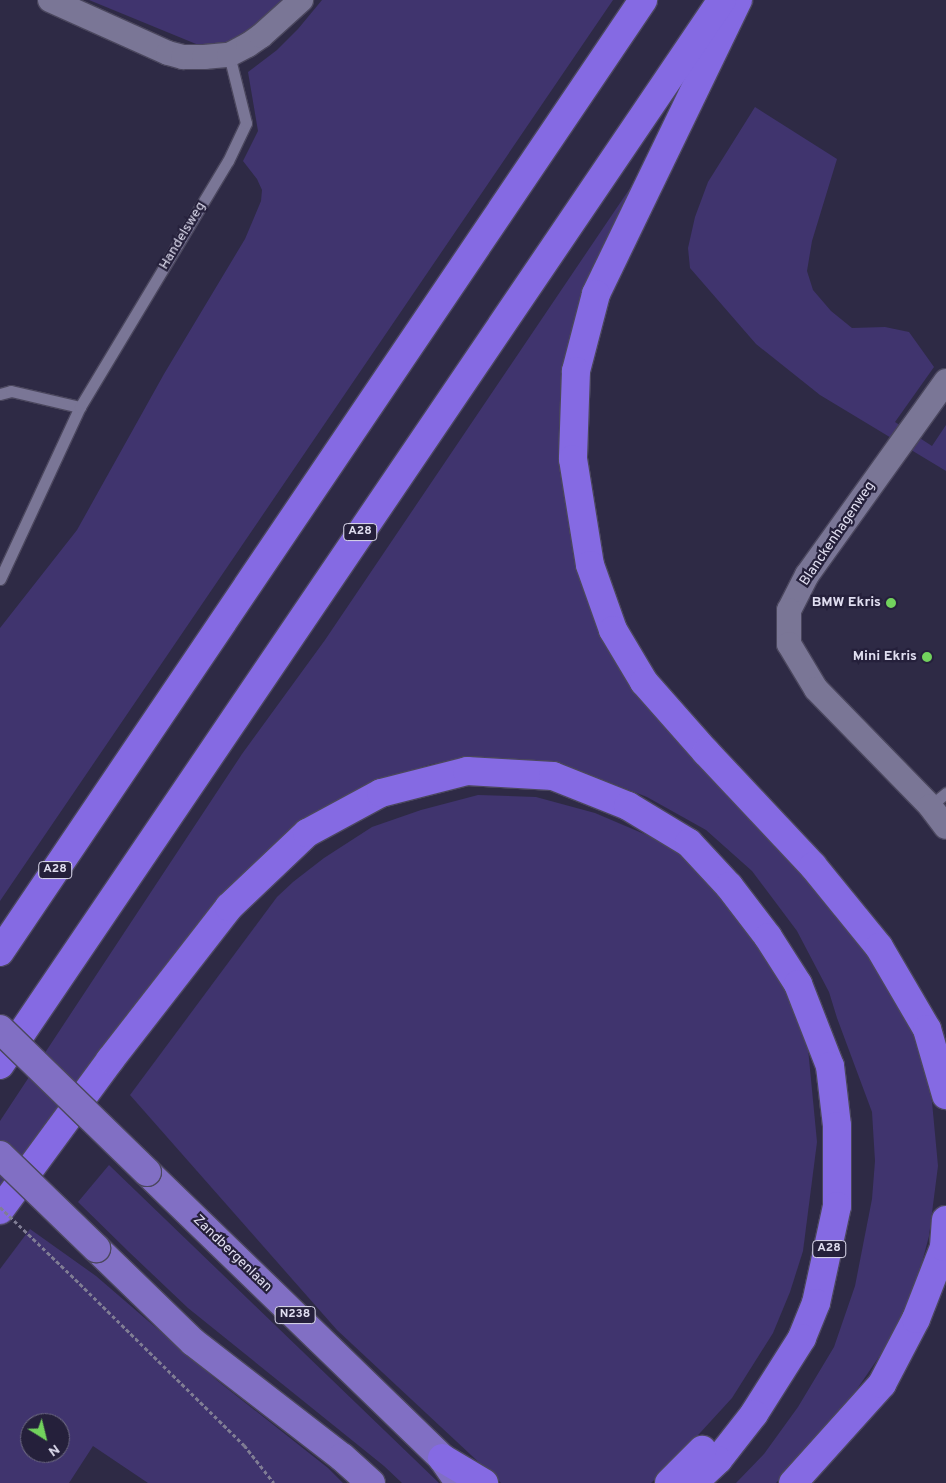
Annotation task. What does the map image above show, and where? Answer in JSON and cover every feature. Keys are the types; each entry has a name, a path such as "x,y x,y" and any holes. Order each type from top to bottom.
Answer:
{"highway":[{"name":"A28","path":"0,952 643,0"},
{"name":"A28","path":"0,1064 722,0"},
{"path":"738,0 596,294 576,371 573,459 590,565 613,630 644,682 706,752 813,866 879,947 927,1029 946,1094"},
{"name":"A28","path":"0,1208 110,1060 229,908 307,833 382,793 467,771 553,776 628,806 689,844 729,886 768,938 798,984 830,1066 837,1126 839,1169 837,1206 816,1303 802,1338 754,1414 718,1460 693,1483"},
{"name":"A28","path":"0,928 111,789"},
{"path":"793,1483 882,1384 916,1319 941,1256 944,1247 946,1220"},
{"name":"A28","path":"669,1483 707,1445 754,1414"},
{"name":"A28","path":"716,1483 733,1467 754,1414"},
{"path":"442,1458 484,1483"}],"main road":[{"name":"Zandbergenlaan","path":"0,1029 442,1458 459,1483"},
{"path":"0,1155 193,1342 342,1457 371,1483"}],"street":[{"path":"50,0 168,53 183,57 229,55 261,36 301,0"},
{"name":"Blanckenhagenweg","path":"942,814 816,689 789,644 789,610 807,575 946,381"}],"lane":[{"name":"Handelsweg","path":"0,579 80,407 228,161 246,123 229,55"},
{"path":"0,394 11,391 80,407"}],"path":[{"path":"0,1208 244,1445 274,1483"}],"shaded area":[{"path":"89,0 284,0 276,10 218,53"},
{"path":"322,0 613,0 0,901 0,628 77,530 164,374 245,239 261,201 262,190 257,179 243,161 258,131 248,72 277,50 298,29"},
{"path":"755,107 837,159 812,241 807,271 813,290 831,311 852,328 885,327 909,332 934,367 895,422 932,446 946,425 946,471 820,395 756,344 690,268 688,248 695,217 708,182"},
{"path":"643,169 597,276 571,496 637,660 860,914 920,1047 932,1102 938,1166 929,1236 915,1289 883,1351 842,1411 776,1483 736,1483 764,1454 798,1407 834,1347 855,1286 872,1199 875,1161 872,1112 829,992 797,931 752,871 706,830 647,797 573,768 524,759 471,760 432,764 382,779 305,827 0,1208 0,1121 242,754 325,640"},
{"path":"478,795 536,797 595,813 656,839 701,868 736,904 790,997 807,1038 817,1142 803,1251 790,1292 773,1333 732,1398 678,1457 651,1483 501,1483 337,1330 130,1095 277,897 293,882 324,858 372,827 421,810"},
{"path":"109,1165 439,1483 402,1483 384,1466 188,1308 129,1252 78,1202"},
{"path":"30,1229 96,1276 219,1382 328,1468 343,1483 148,1483 93,1446 69,1483 0,1483 0,1269"}],"place":[{"name":"BMW Ekris","path":"891,603"},
{"name":"Mini Ekris","path":"927,657"}]}
